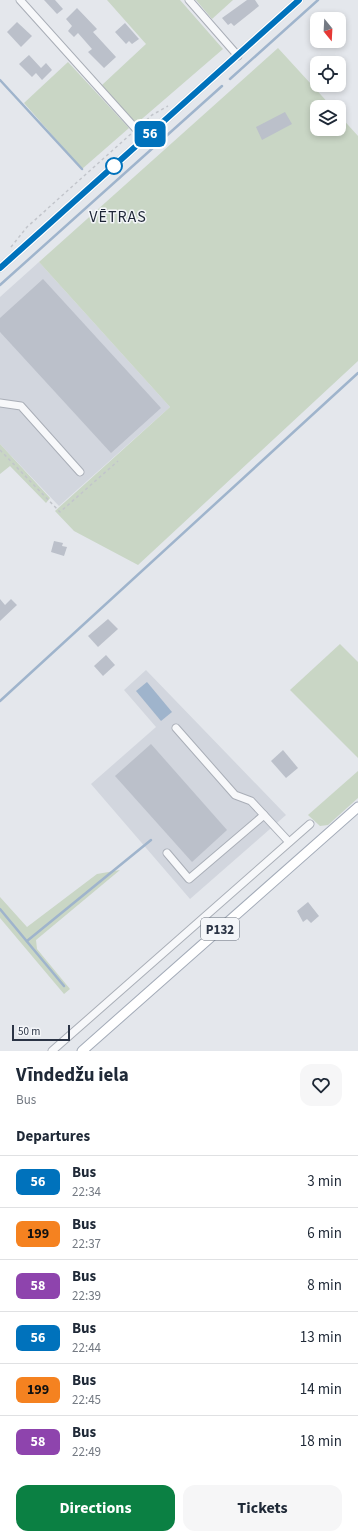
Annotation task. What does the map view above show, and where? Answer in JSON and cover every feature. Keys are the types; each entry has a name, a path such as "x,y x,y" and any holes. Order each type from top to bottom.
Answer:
{"main road":[{"name":"P132","path":"82,1051 358,807"}],"street":[{"path":"20,0 145,139"},
{"path":"189,0 238,56"},
{"path":"0,268 299,0"},
{"path":"0,403 21,406 80,472"},
{"path":"176,728 236,795 251,801 289,842"},
{"path":"167,853 189,879 264,815"},
{"path":"52,1051 310,824"}],"path":[{"path":"0,450 60,512 118,461"}],"shaded area":[{"path":"39,262 170,407 59,506 0,444 0,297"},
{"path":"146,670 286,815 190,899 91,784 156,727 124,690"}],"green space":[{"path":"107,0 180,0 223,49 136,124 102,85 146,44"},
{"path":"196,0 233,0 212,19"},
{"path":"278,48 310,83 310,92 318,92 326,100 310,100 310,136 346,136 346,123 358,136 358,361 138,565 74,531 55,511 170,407 39,262"},
{"path":"68,62 129,128 82,169 24,103"},
{"path":"0,444 50,498 46,503 10,466 0,474"},
{"path":"340,644 358,662 358,758 290,690"},
{"path":"358,771 358,798 328,825 320,826 308,815"},
{"path":"120,870 36,940 37,949 70,989 64,994 0,918 0,897 27,927 97,874"}],"water":[{"path":"147,682 172,712 161,721 136,691"}],"building":[{"path":"44,0 55,0 63,9 57,14"},
{"path":"247,0 255,0 259,6 234,26 231,23 228,25 222,18"},
{"path":"77,8 97,29 93,32 116,57 104,68 88,52 92,49 78,33 74,37 68,31 72,26 66,19"},
{"path":"17,22 32,36 21,47 7,32"},
{"path":"125,23 139,39 132,44 129,41 126,44 115,32"},
{"path":"29,55 41,68 46,63 52,70 42,80 36,73 32,77 19,64"},
{"path":"285,112 292,124 262,140 256,127"},
{"path":"43,279 161,408 111,453 0,332 0,318"},
{"path":"54,541 63,543 62,546 67,547 64,556 51,552"},
{"path":"0,599 5,605 11,599 17,605 0,621"},
{"path":"108,619 118,629 98,647 88,636"},
{"path":"106,655 115,665 103,676 94,666"},
{"path":"151,744 227,830 192,862 115,776"},
{"path":"283,750 298,768 286,778 271,761"},
{"path":"308,902 319,916 311,923 307,919 303,922 297,911"}],"waterway":[{"path":"230,79 318,0"},
{"path":"0,80 82,169"},
{"path":"0,285 222,86"},
{"path":"0,701 358,373"},
{"path":"27,941 151,840"},
{"path":"0,909 64,986"}],"bus line":[{"name":"56","path":"0,268 299,0"}],"district":[{"name":"VĒTRAS","path":"118,216"}]}
